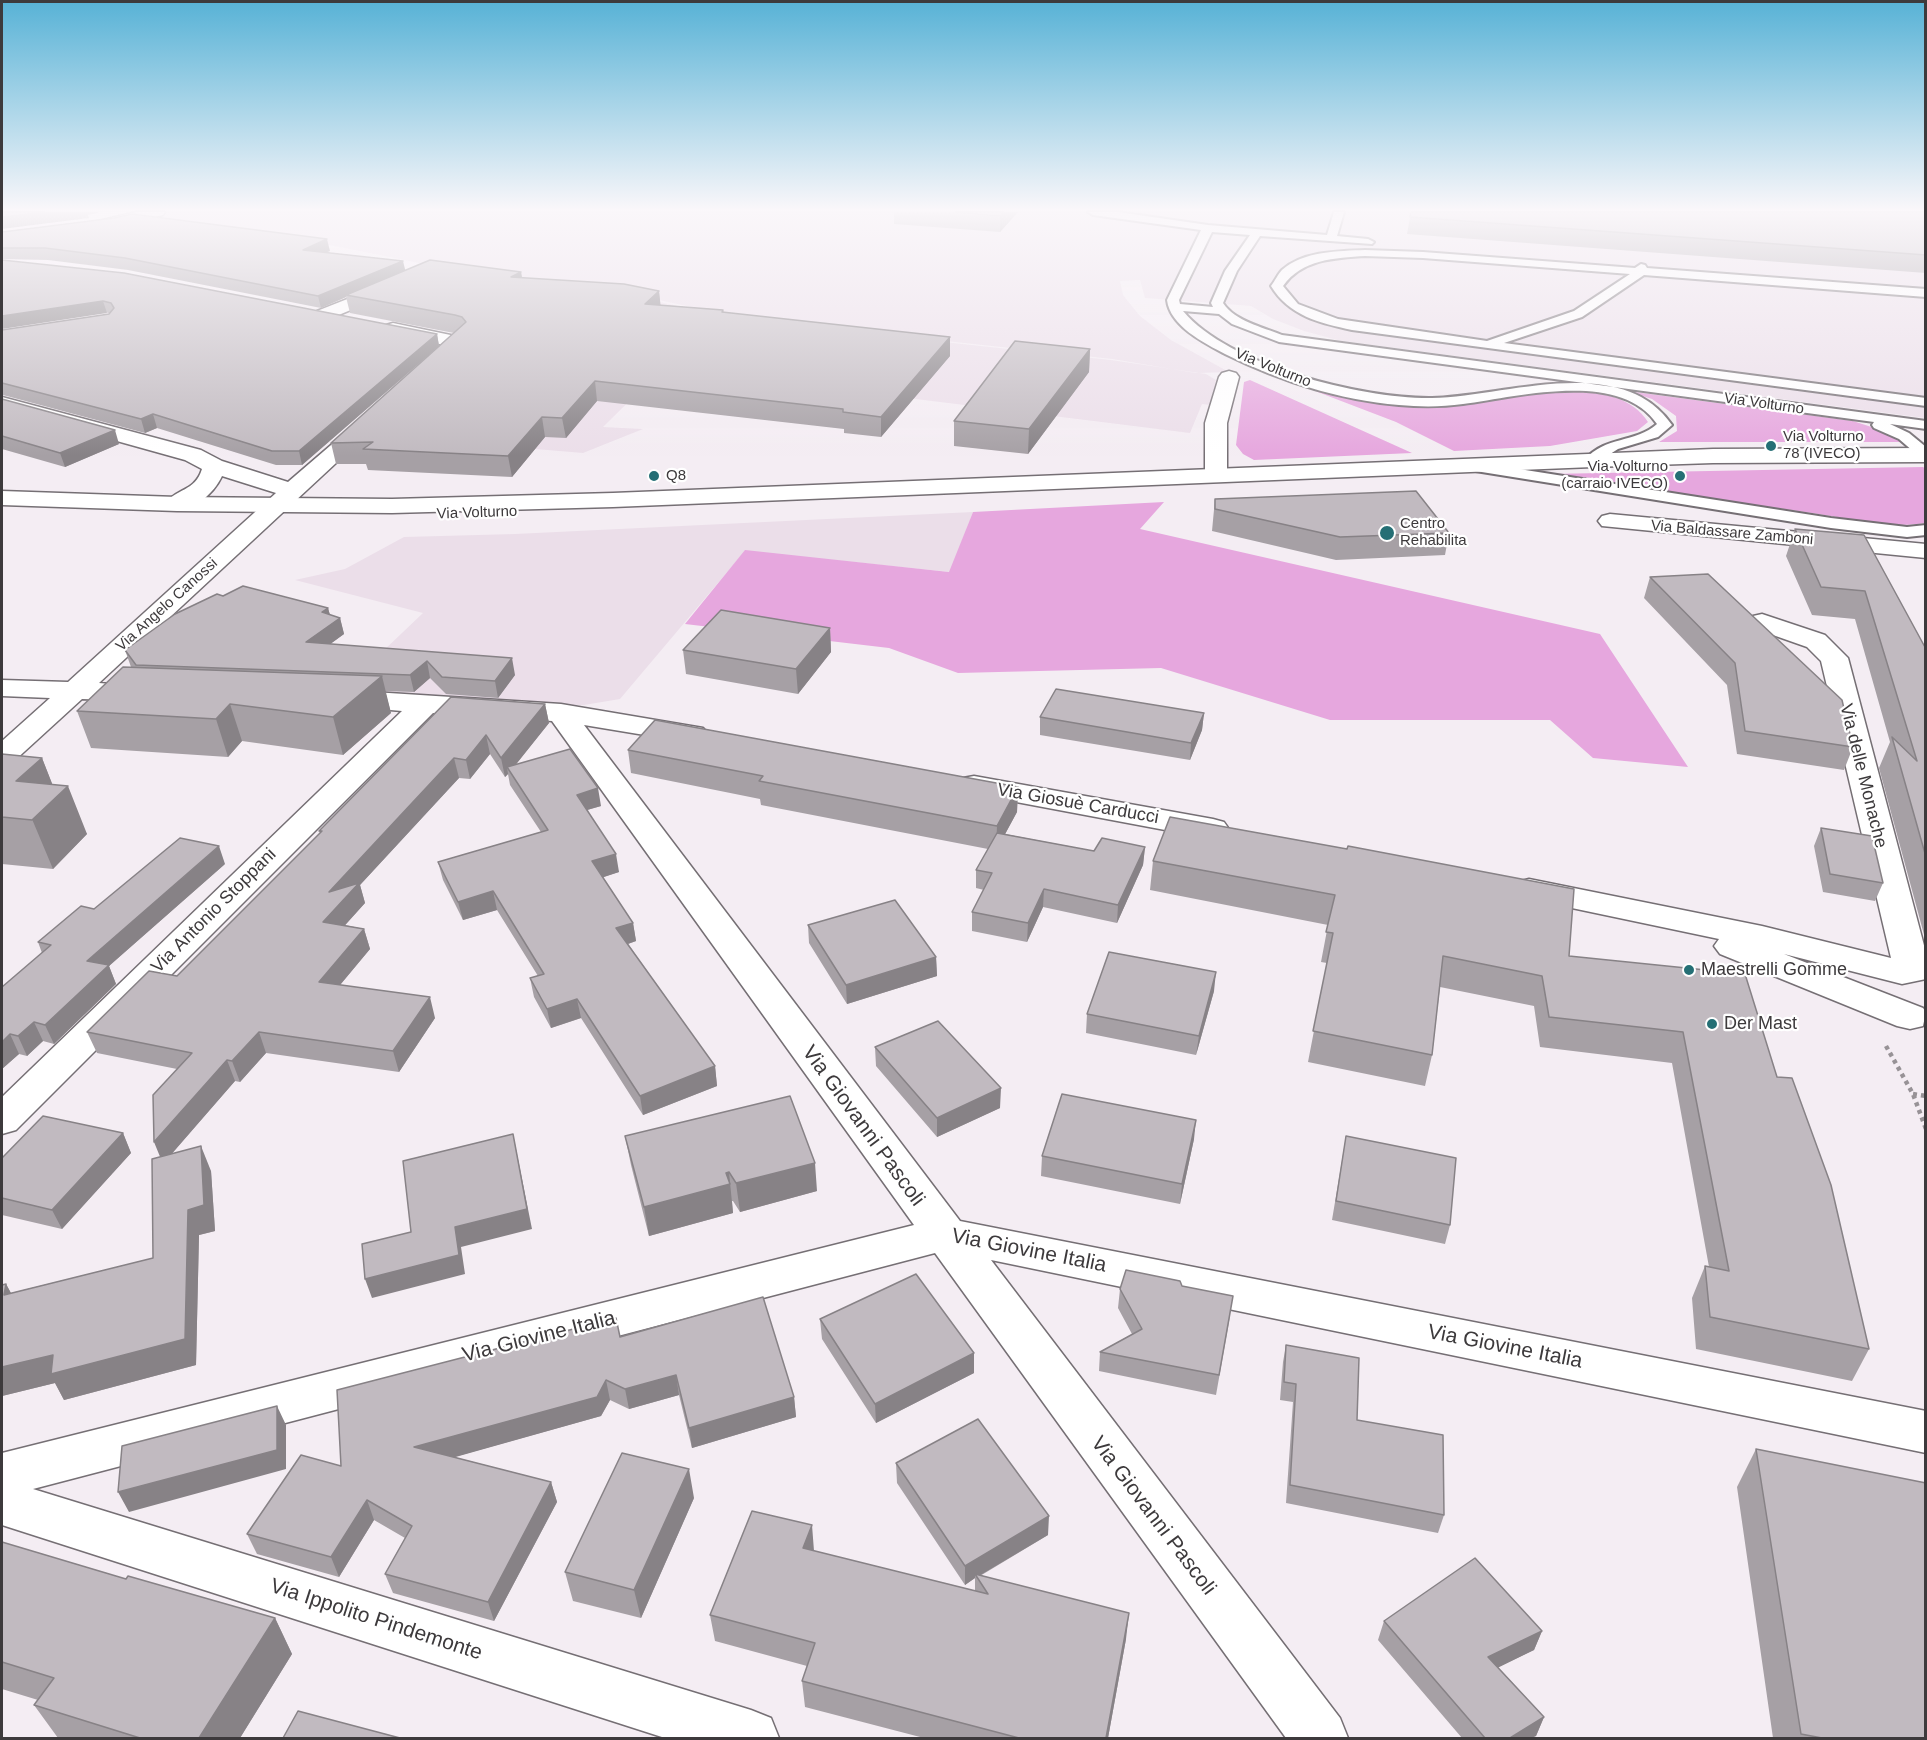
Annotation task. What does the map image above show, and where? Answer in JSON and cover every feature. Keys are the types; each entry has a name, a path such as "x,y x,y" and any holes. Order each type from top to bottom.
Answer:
{"street":[{"path":"323,315 375,293"},
{"path":"300,311 357,322"},
{"path":"379,327 458,342 424,373"},
{"name":"Via Volturno","path":"1216,474 1216,423 1229,377"},
{"path":"2,403 193,455 276,505"},
{"name":"Via Angelo Canossi","path":"2,756 75,692 143,625 381,412"},
{"name":"Via Volturno","path":"2,498 177,504 639,508 886,496 951,487 1216,474 1713,456 1926,455"},
{"path":"177,504 197,496 212,478 214,466"},
{"name":"Via Volturno","path":"2,511 276,505"},
{"name":"Via Baldassare Zamboni","path":"1610,521 1926,551"},
{"name":"Via delle Monache","path":"1762,622 1816,641 1834,658 1908,956 1916,970"},
{"path":"2,688 75,692 171,693"},
{"path":"311,698 427,703 561,713 718,738"},
{"name":"Via Antonio Stoppani","path":"2,1120 427,703"},
{"name":"Via Giovanni Pascoli","path":"561,713 582,745 943,1234 1320,1738"},
{"name":"Via Giosuè Carducci","path":"940,779 1244,835"},
{"path":"1499,883 1650,912 1916,970"},
{"path":"1650,912 1918,1021"},
{"path":"1916,970 1892,980 1890,991 1897,1005 1918,1021"},
{"name":"Via Giovine Italia","path":"2,1475 943,1234 1926,1432"},
{"name":"Via Ippolito Pindemonte","path":"2,1502 751,1738"}],"lane":[{"path":"1174,307 1173,300 1176,293"},
{"path":"1221,293 1216,303 1222,311"},
{"path":"1280,293 1289,303 1322,318 1380,331 1926,402"},
{"path":"1488,345 1578,314 1606,293"},
{"name":"Via Volturno","path":"1174,307 1222,311 1236,321 1279,338 1926,425"},
{"name":"Via Volturno","path":"1174,307 1179,316 1204,337 1233,352 1307,384 1341,392 1384,400 1449,401 1535,388 1573,388 1613,392 1638,400 1652,407 1662,416 1665,425 1659,432 1641,441 1612,446 1593,460"},
{"name":"Via Volturno","path":"1861,417 1904,436 1926,455"},
{"path":"1458,465 1831,523 1907,532 1926,530"}],"path":[{"path":"1884,1042 1913,1094 1926,1129"},
{"path":"1913,1094 1926,1096"}],"shaded area":[{"path":"611,293 749,321 1111,360 1206,374 1216,380 1210,405 1202,404 1190,433 803,385 672,359 603,427 643,429 583,453 391,437"},
{"path":"627,293 1123,293 1140,316 1171,340 1229,372 1196,373 1112,359 751,320"},
{"path":"1144,293 1925,293 1925,418 1341,341 1304,331 1273,319 1251,306 1145,298"},
{"path":"1250,380 1412,453 1254,460 1243,454 1236,445 1244,382"},
{"path":"1315,391 1390,404 1435,405 1478,403 1559,392 1586,392 1611,396 1632,406 1648,422 1637,431 1550,446 1454,451 1396,422"},
{"path":"1627,391 1853,421 1890,433 1903,442 1659,442 1677,431 1676,416 1652,399"},
{"path":"1923,467 1926,469 1925,523 1897,525 1549,474"},
{"path":"1164,502 1140,529 1600,634 1688,767 1593,758 1550,720 1330,720 1161,668 958,673 889,648 685,624 745,550 949,572 973,512"},
{"path":"973,512 950,572 745,551 620,699 584,705 545,707 340,692 423,613 295,580 345,569 404,537 515,534"}],"building":[{"path":"2,293 228,293 437,334 299,451 272,451 153,414 141,419 2,383 2,330 109,314 114,308 111,303 103,301 2,316"},
{"path":"304,293 325,293 318,296"},
{"path":"657,293 645,304 723,310 722,312 950,337 881,417 843,412 843,409 595,381 562,418 542,417 508,456 363,449 373,442 331,443 466,322 462,317 455,315 346,295"},
{"path":"1015,341 1090,349 1029,429 954,421"},
{"path":"2,399 115,430 60,453 2,436"},
{"path":"1416,491 1449,533 1340,537 1215,509 1215,499"},
{"path":"1795,529 1864,535 1926,649 1926,857 1892,737 1917,761 1865,591 1821,587"},
{"path":"1708,574 1842,700 1853,747 1745,731 1735,663 1650,577"},
{"path":"243,586 328,608 322,612 340,618 306,642 512,658 495,681 442,677 427,661 410,675 136,665 125,650 175,614 217,594 223,596"},
{"path":"721,610 830,628 796,669 683,650"},
{"path":"123,667 382,676 333,717 230,704 216,719 77,711"},
{"path":"1056,689 1204,713 1191,743 1040,717"},
{"path":"451,697 545,704 501,758 486,735 466,760 454,758 329,892 359,883 323,922 364,929 319,982 430,997 393,1051 259,1032 232,1061 227,1060 154,1142 153,1095 192,1053 87,1032 149,971 177,976 322,831 319,831"},
{"path":"655,720 1018,787 997,826 759,781 763,776 628,750"},
{"path":"570,749 598,788 577,795 616,854 592,861 633,923 616,928 715,1066 640,1096 577,999 547,1009 530,978 544,974 493,891 458,902 438,862 548,830 507,767"},
{"path":"2,754 42,758 16,781 68,786 32,820 2,817"},
{"path":"1170,817 1347,849 1348,846 1574,889 1569,956 1745,974 1777,1077 1792,1078 1831,1185 1869,1349 1710,1317 1705,1266 1729,1271 1683,1032 1549,1017 1542,976 1443,956 1432,1055 1313,1031 1333,933 1326,932 1335,895 1153,861"},
{"path":"1821,828 1872,836 1883,883 1830,874"},
{"path":"997,833 1094,851 1102,838 1145,847 1118,905 1044,889 1028,923 972,912 992,873 976,870"},
{"path":"180,838 219,846 87,961 109,965 45,1025 34,1022 18,1036 10,1034 2,1042 2,987 51,945 38,942 81,906 94,909"},
{"path":"895,900 936,957 846,985 808,925"},
{"path":"1109,952 1216,972 1199,1036 1087,1014"},
{"path":"938,1021 1001,1088 937,1118 875,1047"},
{"path":"1062,1094 1196,1120 1182,1184 1042,1156"},
{"path":"790,1096 815,1163 736,1183 729,1172 726,1173 730,1184 644,1207 625,1136"},
{"path":"43,1116 123,1133 52,1210 2,1198 2,1158"},
{"path":"513,1134 527,1209 455,1227 459,1255 365,1279 362,1244 411,1232 403,1161"},
{"path":"1346,1136 1456,1158 1450,1225 1336,1201"},
{"path":"201,1146 204,1205 188,1210 185,1339 51,1374 53,1355 2,1367 2,1285 6,1284 4,1295 153,1258 152,1159"},
{"path":"1126,1270 1180,1281 1182,1286 1233,1296 1219,1375 1100,1352 1142,1329 1120,1289"},
{"path":"916,1274 974,1353 875,1404 820,1319"},
{"path":"763,1297 794,1397 689,1428 676,1375 625,1389 606,1380 597,1397 414,1447 551,1482 488,1602 385,1574 412,1526 367,1500 331,1557 247,1534 301,1455 341,1466 337,1390 616,1318 620,1337"},
{"path":"1286,1345 1359,1358 1357,1420 1443,1435 1444,1515 1290,1485 1296,1384 1284,1382"},
{"path":"277,1406 277,1450 118,1492 122,1446"},
{"path":"978,1419 1049,1516 965,1566 896,1463"},
{"path":"1756,1449 1926,1483 1926,1738 1822,1738 1801,1734"},
{"path":"622,1453 689,1469 634,1590 565,1572"},
{"path":"752,1511 812,1525 803,1548 988,1594 975,1574 1129,1613 1106,1738 1019,1738 802,1681 815,1643 710,1615"},
{"path":"2,1542 126,1579 128,1576 275,1618 199,1738 140,1738 34,1705 54,1678 2,1662"},
{"path":"1475,1558 1542,1631 1488,1657 1544,1717 1510,1738 1485,1738 1384,1621"},
{"path":"298,1711 400,1738 283,1738"}],"place":[{"name":"Via Volturno 78 (IVECO)","path":"1771,446"},
{"name":"Q8","path":"654,476"},
{"name":"Via Volturno (carraio IVECO)","path":"1680,476"},
{"name":"Centro Rehabilita","path":"1387,533"},
{"name":"Maestrelli Gomme","path":"1689,970"},
{"name":"Der Mast","path":"1712,1024"}]}
